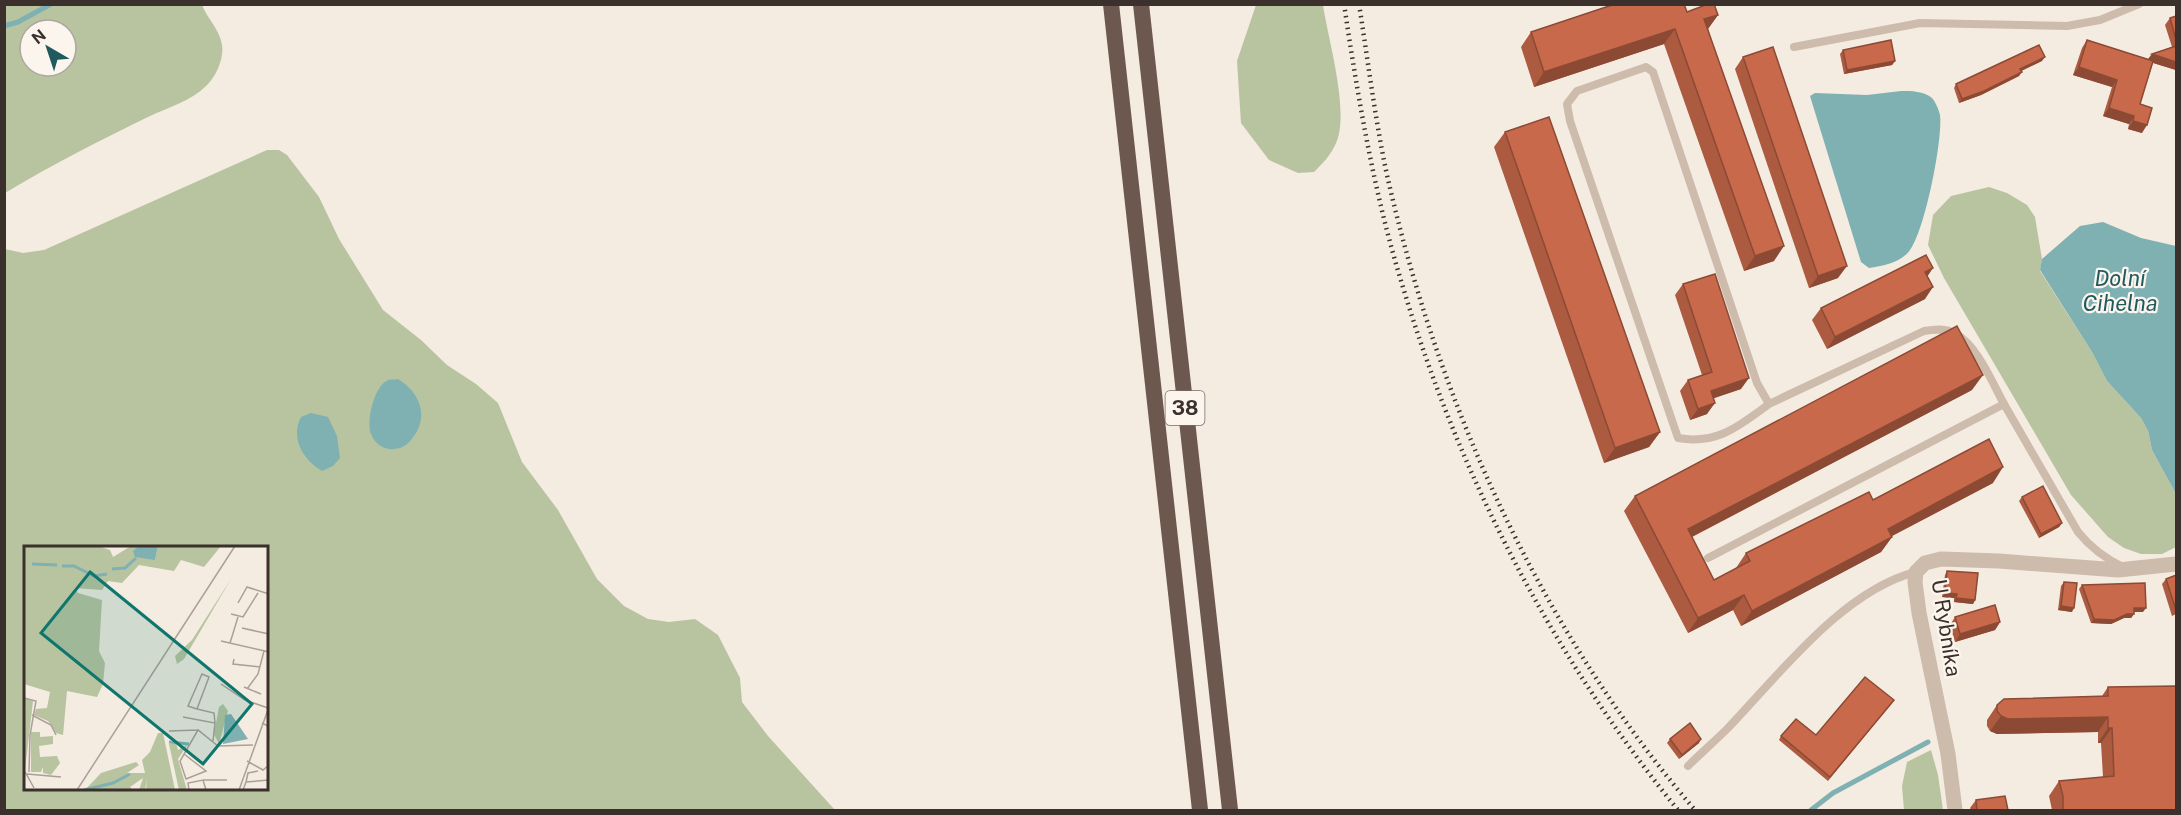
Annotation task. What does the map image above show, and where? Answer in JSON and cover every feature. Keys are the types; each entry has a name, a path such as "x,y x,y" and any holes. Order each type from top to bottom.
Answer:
{"highway":[{"name":"38","path":"1111,4 1200,810"},
{"name":"38","path":"1141,4 1230,810"}],"street":[{"name":"U Rybníka","path":"1955,810 1948,754 1919,613 1916,572 1925,563 1941,559 2127,569 2176,564"}],"lane":[{"path":"1794,47 1920,23 2067,26 2100,20 2139,4"},
{"path":"1769,404 1757,383 1653,72 1646,67 1577,91 1567,104 1570,121 1678,438 1695,441 1715,438 1742,424 1769,404 1924,331 1938,329 1956,334 1971,346 2078,532 2090,547 2108,560 2127,569"},
{"path":"1708,558 2004,404"},
{"path":"1688,766 1728,728 1790,660 1819,633 1856,603 1882,586 1916,572"}],"green space":[{"path":"4,5 202,5 219,34 222,45 222,56 218,67 206,86 187,100 150,116 5,193"},
{"path":"1256,5 1323,5 1337,75 1341,113 1340,130 1336,143 1324,162 1314,172 1298,173 1269,160 1241,123 1237,61"},
{"path":"267,150 279,150 287,155 319,197 339,239 383,310 421,340 447,365 476,384 498,403 522,462 558,510 597,579 624,606 648,619 669,622 695,619 718,635 740,678 742,702 768,736 835,810 5,810 5,249 23,253 44,250"},
{"path":"1989,187 2007,193 2027,205 2035,217 2042,259 2040,271 2092,352 2107,381 2141,418 2148,431 2152,450 2176,494 2176,547 2162,554 2141,554 2124,548 2108,537 2071,495 1944,278 1928,245 1933,215 1951,196"},
{"path":"1931,750 1938,775 1943,810 1904,810 1902,786 1907,762"}],"water":[{"path":"1901,91 1925,94 1932,98 1937,106 1940,127 1936,163 1927,205 1910,250 1907,254 1886,265 1869,268 1861,262 1810,96 1815,93 1867,95"},
{"name":"Dolní Cihelna","path":"2103,222 2141,238 2176,246 2176,494 2152,450 2148,431 2141,418 2107,381 2092,352 2040,270 2042,259 2080,226"},
{"path":"398,379 412,391 420,406 421,415 417,432 411,440 401,448 390,449 384,448 374,440 370,428 370,413 375,396 383,384 388,380"},
{"path":"311,413 328,417 337,436 340,458 333,466 322,471 304,455 298,440 298,425 301,417"}],"building":[{"path":"1615,4 1684,4 1687,12 1714,4 1718,15 1704,19 1784,246 1755,256 1675,29 1544,72 1531,32"},
{"path":"2176,16 2176,40 2170,18"},
{"path":"1891,40 1895,61 1847,70 1843,50"},
{"path":"2087,40 2153,61 2140,104 2152,108 2147,125 2133,121 2134,116 2109,108 2117,80 2079,67"},
{"path":"2039,45 2045,57 2020,69 2022,72 1962,99 1956,84"},
{"path":"2176,46 2176,62 2152,54"},
{"path":"1773,47 1847,266 1818,276 1743,57"},
{"path":"1549,117 1660,432 1615,448 1505,132"},
{"path":"1926,255 1933,268 1925,272 1933,287 1835,337 1821,308"},
{"path":"1715,274 1749,378 1711,391 1715,403 1698,409 1688,380 1712,372 1683,284"},
{"path":"1957,326 1983,375 1688,529 1714,580 1750,561 1746,553 1869,492 1873,500 1989,439 2003,467 1888,529 1892,537 1752,611 1744,595 1698,618 1635,496"},
{"path":"2043,486 2062,523 2041,534 2022,497"},
{"path":"1947,571 1978,573 1975,600 1956,598 1957,594 1945,593"},
{"path":"2176,575 2176,610 2166,579"},
{"path":"2064,582 2077,583 2074,608 2061,606"},
{"path":"2145,583 2146,608 2134,608 2134,614 2127,614 2114,620 2094,619 2082,585"},
{"path":"1995,605 2000,622 1960,634 1955,617"},
{"path":"1865,677 1894,700 1830,777 1781,736 1796,719 1816,735"},
{"path":"2176,686 2176,810 2063,810 2063,796 2059,781 2114,776 2112,728 2108,728 2108,717 2008,719 1997,711 1997,705 2004,699 2108,696 2108,687"},
{"path":"1690,723 1701,739 1682,755 1670,739"},
{"path":"2005,796 2008,810 1977,810 1976,800"}],"waterway":[{"path":"4,26 18,22 51,4"},
{"path":"1811,810 1833,793 1928,742"}],"railway":[{"path":"1344,4 1361,110 1383,215 1402,284 1451,425 1481,494 1550,626 1632,751 1678,810"},
{"path":"1359,4 1387,175 1409,261 1435,346 1467,430 1503,512 1544,591 1589,668 1640,741 1695,810"}]}
